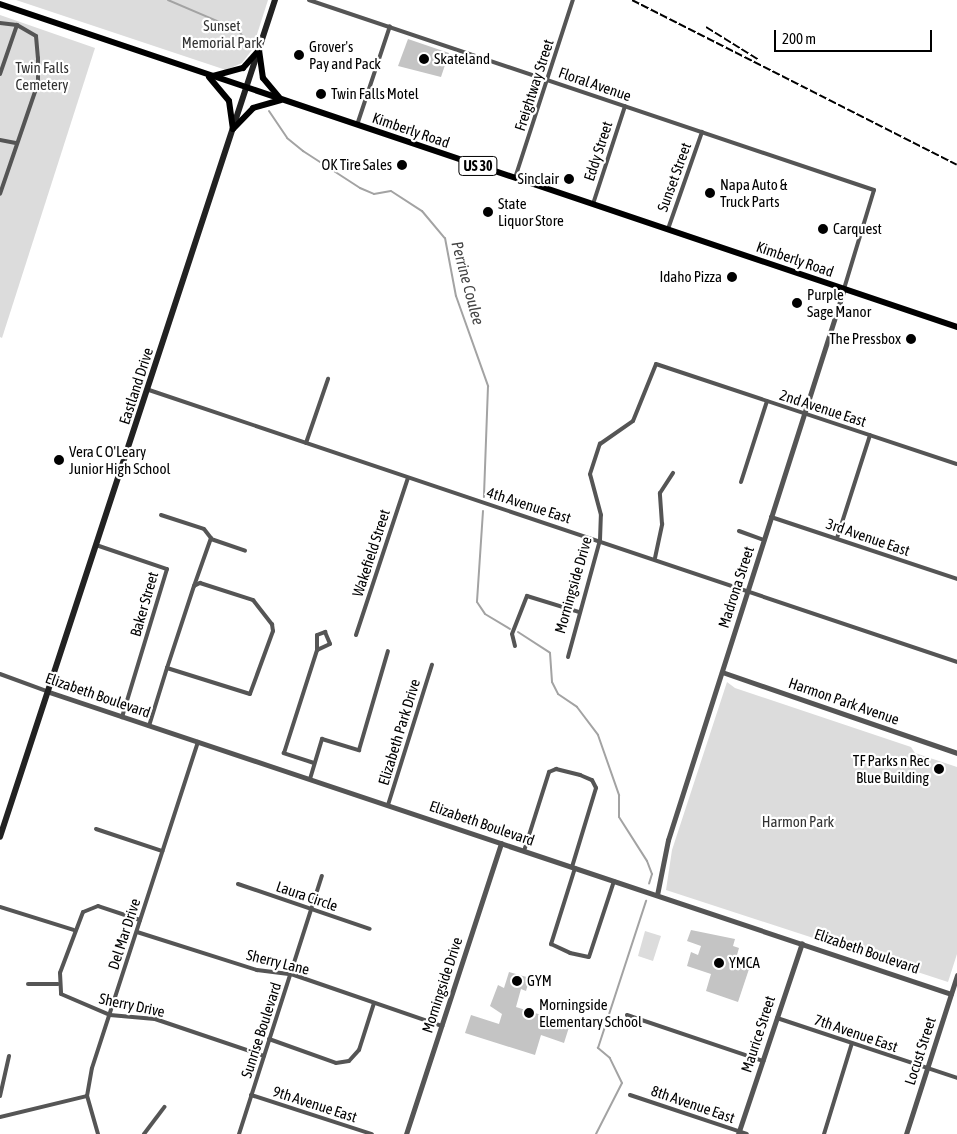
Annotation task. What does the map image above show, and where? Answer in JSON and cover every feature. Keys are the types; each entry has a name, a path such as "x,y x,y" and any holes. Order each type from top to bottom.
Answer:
{"main road":[{"name":"Eastland Drive","path":"0,837 96,544 149,390 275,0"},
{"name":"Kimberly Road","path":"0,4 208,76 957,327"},
{"path":"233,129 229,101 208,76 243,68 260,50"},
{"path":"233,129 253,108 283,100 263,78 260,50"}],"street":[{"name":"Floral Avenue","path":"309,0 874,190 844,289"},
{"name":"Freightway Street","path":"515,178 573,0"},
{"path":"0,23 17,25 36,36 38,58 38,83 0,194"},
{"path":"0,74 17,25"},
{"path":"357,125 390,26"},
{"name":"Eddy Street","path":"593,204 625,106"},
{"name":"Sunset Street","path":"668,229 702,132"},
{"path":"0,140 16,143"},
{"name":"Madrona Street","path":"657,895 668,840 844,289"},
{"name":"Morningside Drive","path":"568,657 600,540 601,516 590,485 600,444 633,421 656,364 682,371"},
{"name":"2nd Avenue East","path":"682,371 957,464"},
{"path":"306,443 328,379"},
{"name":"4th Avenue East","path":"149,390 408,478 655,558 957,662"},
{"path":"741,482 767,401"},
{"path":"837,538 870,435"},
{"path":"655,558 662,524 660,492 673,473"},
{"name":"Wakefield Street","path":"356,635 408,478"},
{"path":"161,515 204,530 211,539 245,551"},
{"name":"3rd Avenue East","path":"771,517 956,579"},
{"path":"739,531 764,540"},
{"path":"149,726 211,539"},
{"name":"Baker Street","path":"96,544 167,569 122,717"},
{"path":"956,579 957,571"},
{"path":"167,668 250,694 268,648 272,624 253,600 200,583 194,586"},
{"path":"515,646 512,634 527,596 579,612"},
{"path":"314,763 284,753 317,650 317,634 325,632 330,644 317,650"},
{"path":"310,779 322,739 359,750 388,651"},
{"name":"Elizabeth Park Drive","path":"388,805 432,665"},
{"name":"Harmon Park Avenue","path":"722,672 957,753"},
{"name":"Elizabeth Boulevard","path":"0,674 122,717 954,995"},
{"name":"Del Mar Drive","path":"87,1096 110,1015 198,742"},
{"path":"524,851 548,772 556,769 580,775 592,780 596,788 551,944 570,953 589,957 614,881"},
{"path":"96,829 162,851"},
{"name":"Morningside Drive","path":"406,1134 501,843"},
{"name":"Sunrise Boulevard","path":"239,1134 322,876"},
{"name":"Laura Circle","path":"238,884 370,929"},
{"path":"28,984 58,984 74,930 83,912 98,906 140,920"},
{"path":"0,907 74,930"},
{"name":"Sherry Lane","path":"137,932 257,970 291,974 442,1026"},
{"name":"Maurice Street","path":"739,1133 802,943"},
{"name":"Locust Street","path":"906,1134 954,995 957,976"},
{"name":"Sherry Drive","path":"58,984 61,994 69,1000 110,1015 155,1019 264,1056"},
{"path":"269,1039 336,1063 349,1061 359,1050 374,1003"},
{"path":"627,1015 763,1061"},
{"name":"7th Avenue East","path":"777,1018 957,1078"},
{"path":"824,1134 852,1043"},
{"path":"0,1096 9,1056"},
{"name":"9th Avenue East","path":"251,1095 372,1134"},
{"name":"8th Avenue East","path":"630,1095 739,1133 747,1134"},
{"path":"0,1116 87,1096 98,1134"},
{"path":"144,1134 164,1107"}],"green space":[{"name":"Sunset Memorial Park","path":"16,0 268,0 252,50 242,63 226,70"},
{"name":"Twin Falls Cemetery","path":"0,15 95,48 2,338 0,337"},
{"name":"Harmon Park","path":"727,682 735,688 911,747 915,753 957,767 957,954 948,982 666,890 672,850"},
{"path":"645,931 661,936 653,961 638,956"}],"building":[{"name":"Skateland","path":"408,39 449,53 441,77 398,66"},
{"name":"YMCA","path":"691,930 735,939 733,946 739,948 737,955 752,960 738,1002 706,991 711,974 687,966 691,952 698,955 701,946 687,941"},
{"path":"509,972 530,978 526,991 521,989 516,1007 570,1024 564,1043 541,1035 535,1055 465,1033 471,1015 499,1024 502,1014 490,1006 498,985 504,988"}],"waterway":[{"name":"Perrine Coulee","path":"168,0 238,30 248,44"},
{"name":"Perrine Coulee","path":"269,111 287,138 303,151 360,188 374,194 391,191 422,211 445,238 456,296 488,386 484,497"},
{"name":"Perrine Coulee","path":"483,511 477,602 485,614 510,629"},
{"name":"Perrine Coulee","path":"518,632 550,653 552,682 558,694 577,707 598,735 619,795 619,817 647,861 652,874 649,884"},
{"name":"Perrine Coulee","path":"596,1134 622,1083 610,1058 598,1048 646,901"}],"railway":[{"path":"632,0 957,165"},
{"path":"706,27 759,60"}],"place":[{"name":"Grover's Pay and Pack","path":"299,55"},
{"name":"Skateland","path":"424,59"},
{"name":"Twin Falls Motel","path":"321,94"},
{"name":"OK Tire Sales","path":"402,165"},
{"name":"Sinclair","path":"569,179"},
{"name":"Napa Auto & Truck Parts","path":"710,193"},
{"name":"State Liquor Store","path":"488,212"},
{"name":"Carquest","path":"823,229"},
{"name":"Idaho Pizza","path":"732,277"},
{"name":"Purple Sage Manor","path":"797,303"},
{"name":"The Pressbox","path":"911,339"},
{"name":"Vera C O'Leary Junior High School","path":"59,460"},
{"name":"TF Parks n Rec Blue Building","path":"939,769"},
{"name":"YMCA","path":"719,963"},
{"name":"GYM","path":"517,981"},
{"name":"Morningside Elementary School","path":"529,1013"}]}
